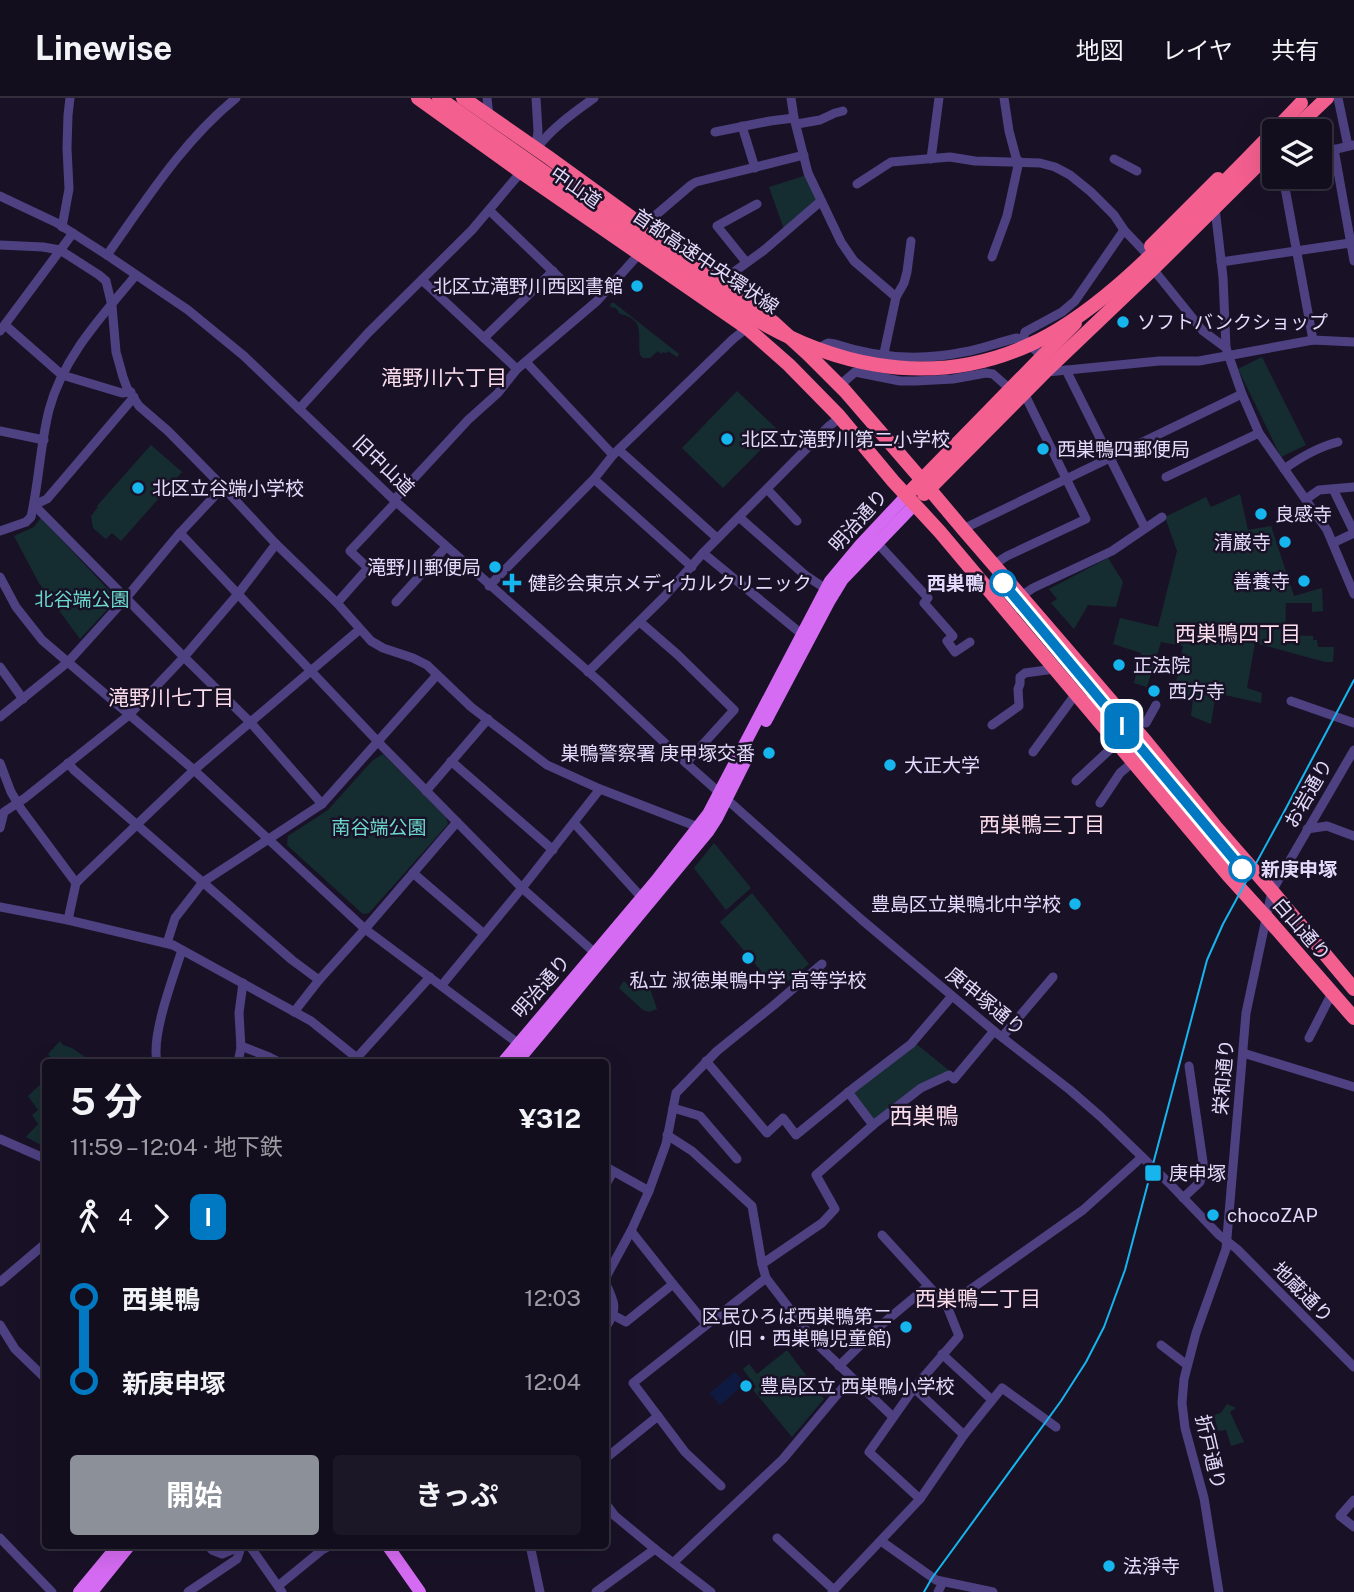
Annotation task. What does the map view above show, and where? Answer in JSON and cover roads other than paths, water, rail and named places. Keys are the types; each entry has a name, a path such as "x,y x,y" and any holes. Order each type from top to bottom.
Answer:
{"highway":[{"name":"中山道","path":"418,98 747,328 789,365 841,418 893,481"},
{"name":"首都高速中央環状線","path":"437,98 762,323 830,354 870,365 904,369 951,366 993,358 1031,344 1068,323 1158,249 1302,100"},
{"name":"首都高速中央環状線","path":"437,98 646,248 762,326 830,356 870,367 904,371 952,369 1001,358 1032,346 1069,325 1159,251 1262,146"},
{"name":"中山道","path":"463,98 773,322 839,386 925,484"},
{"path":"1305,119 1327,98"},
{"name":"首都高速中央環状線","path":"1286,119 1302,100"},
{"name":"明治通り","path":"1051,366 1145,252 1302,100"},
{"name":"明治通り","path":"911,499 1017,391 1051,366 1262,161"},
{"name":"白山通り","path":"893,481 1228,875 1354,1018"},
{"name":"白山通り","path":"925,484 1143,737 1222,835 1354,989"},
{"path":"1083,669 1096,699 1116,723 1117,743"},
{"path":"1155,754 1151,767 1167,787 1188,827"}],"main road":[{"name":"明治通り","path":"520,1054 708,832 723,796 805,637 830,581 860,545 911,499"},
{"name":"明治通り","path":"805,637 844,579 911,499"},
{"name":"明治通り","path":"520,1054 595,953 723,796"},
{"path":"79,1592 115,1549"},
{"path":"92,1592 127,1549"},
{"path":"390,1549 420,1592"}],"street":[{"path":"62,226 69,189 67,148 70,98"},
{"path":"107,255 196,135 236,98"},
{"path":"488,98 489,116"},
{"path":"536,98 536,149"},
{"path":"536,149 573,112 594,98"},
{"path":"791,98 808,173 841,243 854,261 896,297"},
{"path":"931,159 939,98"},
{"path":"992,257 1007,216 1018,161 1009,131 1004,98"},
{"path":"1338,98 1351,145 1334,149 1350,214 1350,243 1354,261"},
{"path":"715,132 770,121 820,120 843,111"},
{"path":"742,126 755,167"},
{"path":"643,226 691,185 804,155"},
{"path":"857,184 891,162 950,158 1040,163 1070,175 1091,192 1145,252"},
{"path":"1114,159 1137,171"},
{"path":"299,409 368,332 490,211 522,172"},
{"path":"1285,189 1313,340"},
{"name":"旧中山道","path":"0,196 62,226 107,255 188,310 244,356 395,501 723,796"},
{"path":"720,282 821,201"},
{"path":"746,262 717,226 758,204"},
{"path":"1215,208 1227,352 1242,394 1259,433 1327,530 1354,594"},
{"path":"490,211 568,286"},
{"path":"1023,340 1025,332 1062,312 1075,301 1124,230"},
{"path":"73,233 2,328 62,375 132,394"},
{"path":"879,377 896,297 907,272 911,241"},
{"path":"1221,262 1350,243"},
{"path":"0,245 60,250 106,281 112,306 116,352 123,377 139,406 168,431 276,544 337,603 370,641 427,665 471,707 547,765 698,827"},
{"path":"337,603 368,568 350,551 468,420 498,393 521,366 597,301 639,254"},
{"path":"1153,269 1203,331 1227,352"},
{"path":"484,338 553,271"},
{"path":"0,531 26,522 31,517 50,409 62,375 85,338 136,275"},
{"path":"422,280 484,338 521,366 616,453 718,538"},
{"path":"489,586 616,453 747,328"},
{"path":"808,354 828,344 835,344 884,355 922,358 961,353 1017,338 1023,340 1051,366 1109,458 1144,528"},
{"path":"1051,366 1199,361 1227,352 1313,340 1354,342"},
{"path":"961,353 969,376"},
{"path":"839,386 855,372 915,381 993,374 1017,391 1086,519 993,565"},
{"path":"34,505 47,499 132,394"},
{"path":"963,529 1242,394"},
{"path":"588,672 640,622 703,552 841,418"},
{"path":"0,431 44,440"},
{"path":"1166,477 1259,433"},
{"path":"1284,469 1302,456 1338,442"},
{"path":"594,479 692,567"},
{"path":"0,717 68,662 223,487"},
{"path":"1306,499 1319,490 1354,488"},
{"path":"767,489 797,521"},
{"path":"1333,489 1354,533 1333,543"},
{"path":"34,505 251,723 322,804"},
{"path":"739,517 805,575 826,589"},
{"path":"1021,596 1112,551 1162,517"},
{"path":"180,533 426,791 522,888 595,953"},
{"path":"0,828 4,812 129,715 184,657 276,544"},
{"path":"396,602 446,547"},
{"path":"883,548 928,598 924,603 953,636 947,641 955,652 970,642"},
{"path":"703,552 805,637"},
{"path":"0,577 4,594 42,640 194,771 365,929 442,985 520,1054"},
{"path":"640,622 734,710 686,763"},
{"path":"68,920 76,883 194,771 359,630"},
{"path":"0,667 23,699"},
{"path":"992,724 1019,706 1020,677 1025,673 1054,669"},
{"path":"167,943 175,918 204,882 322,804 437,675"},
{"path":"1033,752 1075,695"},
{"path":"1292,701 1354,723"},
{"path":"1146,723 1156,705"},
{"path":"426,791 488,719"},
{"path":"1076,780 1117,743"},
{"name":"お岩通り","path":"1272,891 1354,750"},
{"path":"451,761 553,850"},
{"path":"1100,803 1120,773 1133,762"},
{"path":"0,763 17,802 76,883"},
{"path":"68,763 292,960 319,980"},
{"path":"442,985 600,789"},
{"name":"庚申塚通り","path":"723,796 908,960 1080,1099 1227,1241"},
{"path":"294,1012 457,822"},
{"path":"574,823 642,898"},
{"path":"1307,829 1327,826 1354,836"},
{"path":"413,873 484,934"},
{"name":"栄和通り","path":"1227,1241 1246,1013 1272,891"},
{"path":"0,907 167,943 311,1021 355,1059"},
{"path":"157,1059 157,1036 181,950"},
{"path":"609,1271 649,1191 667,1135 676,1093 706,1061 822,964"},
{"path":"359,1059 430,977"},
{"path":"762,1264 822,1223 835,1209 816,1175 873,1125 921,1088 949,1075 954,1079 1053,977"},
{"path":"238,1059 239,1013 243,983"},
{"path":"1309,1038 1332,993"},
{"path":"706,1061 767,1133 783,1118 796,1135 911,1044 953,996"},
{"path":"240,1046 273,1059"},
{"path":"1243,1053 1354,1087"},
{"path":"1183,1198 1200,1182 1204,1169 1189,1066"},
{"path":"848,1092 873,1125"},
{"path":"673,1108 700,1116 737,1159"},
{"path":"667,1135 692,1151 752,1206 766,1278 815,1342 893,1417"},
{"path":"0,1139 42,1157"},
{"path":"947,1307 1083,1210 1142,1157"},
{"path":"609,1170 649,1191"},
{"path":"631,1231 706,1324"},
{"path":"882,1235 947,1307 959,1336 914,1388 869,1452 920,1499"},
{"name":"折戸通り","path":"1219,1592 1204,1498 1185,1427 1182,1403 1187,1365 1225,1256 1227,1241"},
{"name":"地蔵通り","path":"1227,1241 1354,1367"},
{"path":"0,1282 42,1246"},
{"path":"721,1486 685,1452 633,1383 766,1278"},
{"path":"613,1315 626,1322 673,1284"},
{"path":"839,1366 881,1325 928,1286"},
{"path":"609,1290 615,1308 609,1322"},
{"path":"0,1325 15,1349 42,1375"},
{"path":"1161,1345 1187,1365"},
{"path":"942,1354 992,1400"},
{"path":"674,1562 783,1459 851,1378"},
{"path":"914,1388 964,1435"},
{"path":"777,1538 833,1591 920,1499 964,1435 1002,1388 1056,1427"},
{"path":"609,1456 658,1416"},
{"path":"1354,1500 1340,1516 1354,1527"},
{"path":"609,1508 655,1549 711,1592"},
{"path":"0,1538 52,1592"},
{"path":"881,1541 932,1578 993,1592"},
{"path":"211,1549 222,1555 235,1549"},
{"path":"188,1592 237,1559 240,1549"},
{"path":"252,1549 280,1589 323,1549"},
{"path":"531,1549 540,1592"},
{"path":"596,1592 655,1549"},
{"path":"938,1592 943,1582"},
{"path":"693,1592 701,1584"}],"water":[{"path":"735,1372 745,1383 720,1405 710,1393"}],"tram line":[{"path":"924,1592 1061,1401 1104,1327 1125,1270 1207,960 1223,924 1354,680"}],"metro line":[{"name":"I","path":"1003,583 1242,869"}],"place":[{"name":"北区立滝野川西図書館","path":"637,286"},
{"name":"ソフトバンクショップ","path":"1123,322"},
{"name":"北区立滝野川第二小学校","path":"727,439"},
{"name":"西巣鴨四郵便局","path":"1043,449"},
{"name":"北区立谷端小学校","path":"138,488"},
{"name":"良感寺","path":"1261,514"},
{"name":"清巌寺","path":"1285,542"},
{"name":"滝野川郵便局","path":"495,567"},
{"name":"善養寺","path":"1304,581"},
{"name":"健診会東京メディカルクリニック","path":"512,583"},
{"name":"西巣鴨","path":"1003,583"},
{"name":"正法院","path":"1119,665"},
{"name":"西方寺","path":"1154,691"},
{"name":"巣鴨警察署 庚甲塚交番","path":"769,753"},
{"name":"大正大学","path":"890,765"},
{"name":"新庚申塚","path":"1242,869"},
{"name":"豊島区立巣鴨北中学校","path":"1075,904"},
{"name":"私立 淑徳巣鴨中学 高等学校","path":"748,958"},
{"name":"庚申塚","path":"1153,1173"},
{"name":"chocoZAP","path":"1213,1215"},
{"name":"区民ひろば西巣鴨第二 (旧・西巣鴨児童館)","path":"906,1327"},
{"name":"豊島区立 西巣鴨小学校","path":"746,1386"},
{"name":"法淨寺","path":"1109,1566"}],"district":[{"name":"滝野川六丁目","path":"444,377"},
{"name":"西巣鴨四丁目","path":"1238,633"},
{"name":"滝野川七丁目","path":"171,697"},
{"name":"西巣鴨三丁目","path":"1042,824"},
{"name":"西巣鴨","path":"924,1115"},
{"name":"西巣鴨二丁目","path":"978,1298"}],"park label":[{"name":"北谷端公園","path":"82,599"},
{"name":"南谷端公園","path":"379,827"}]}
